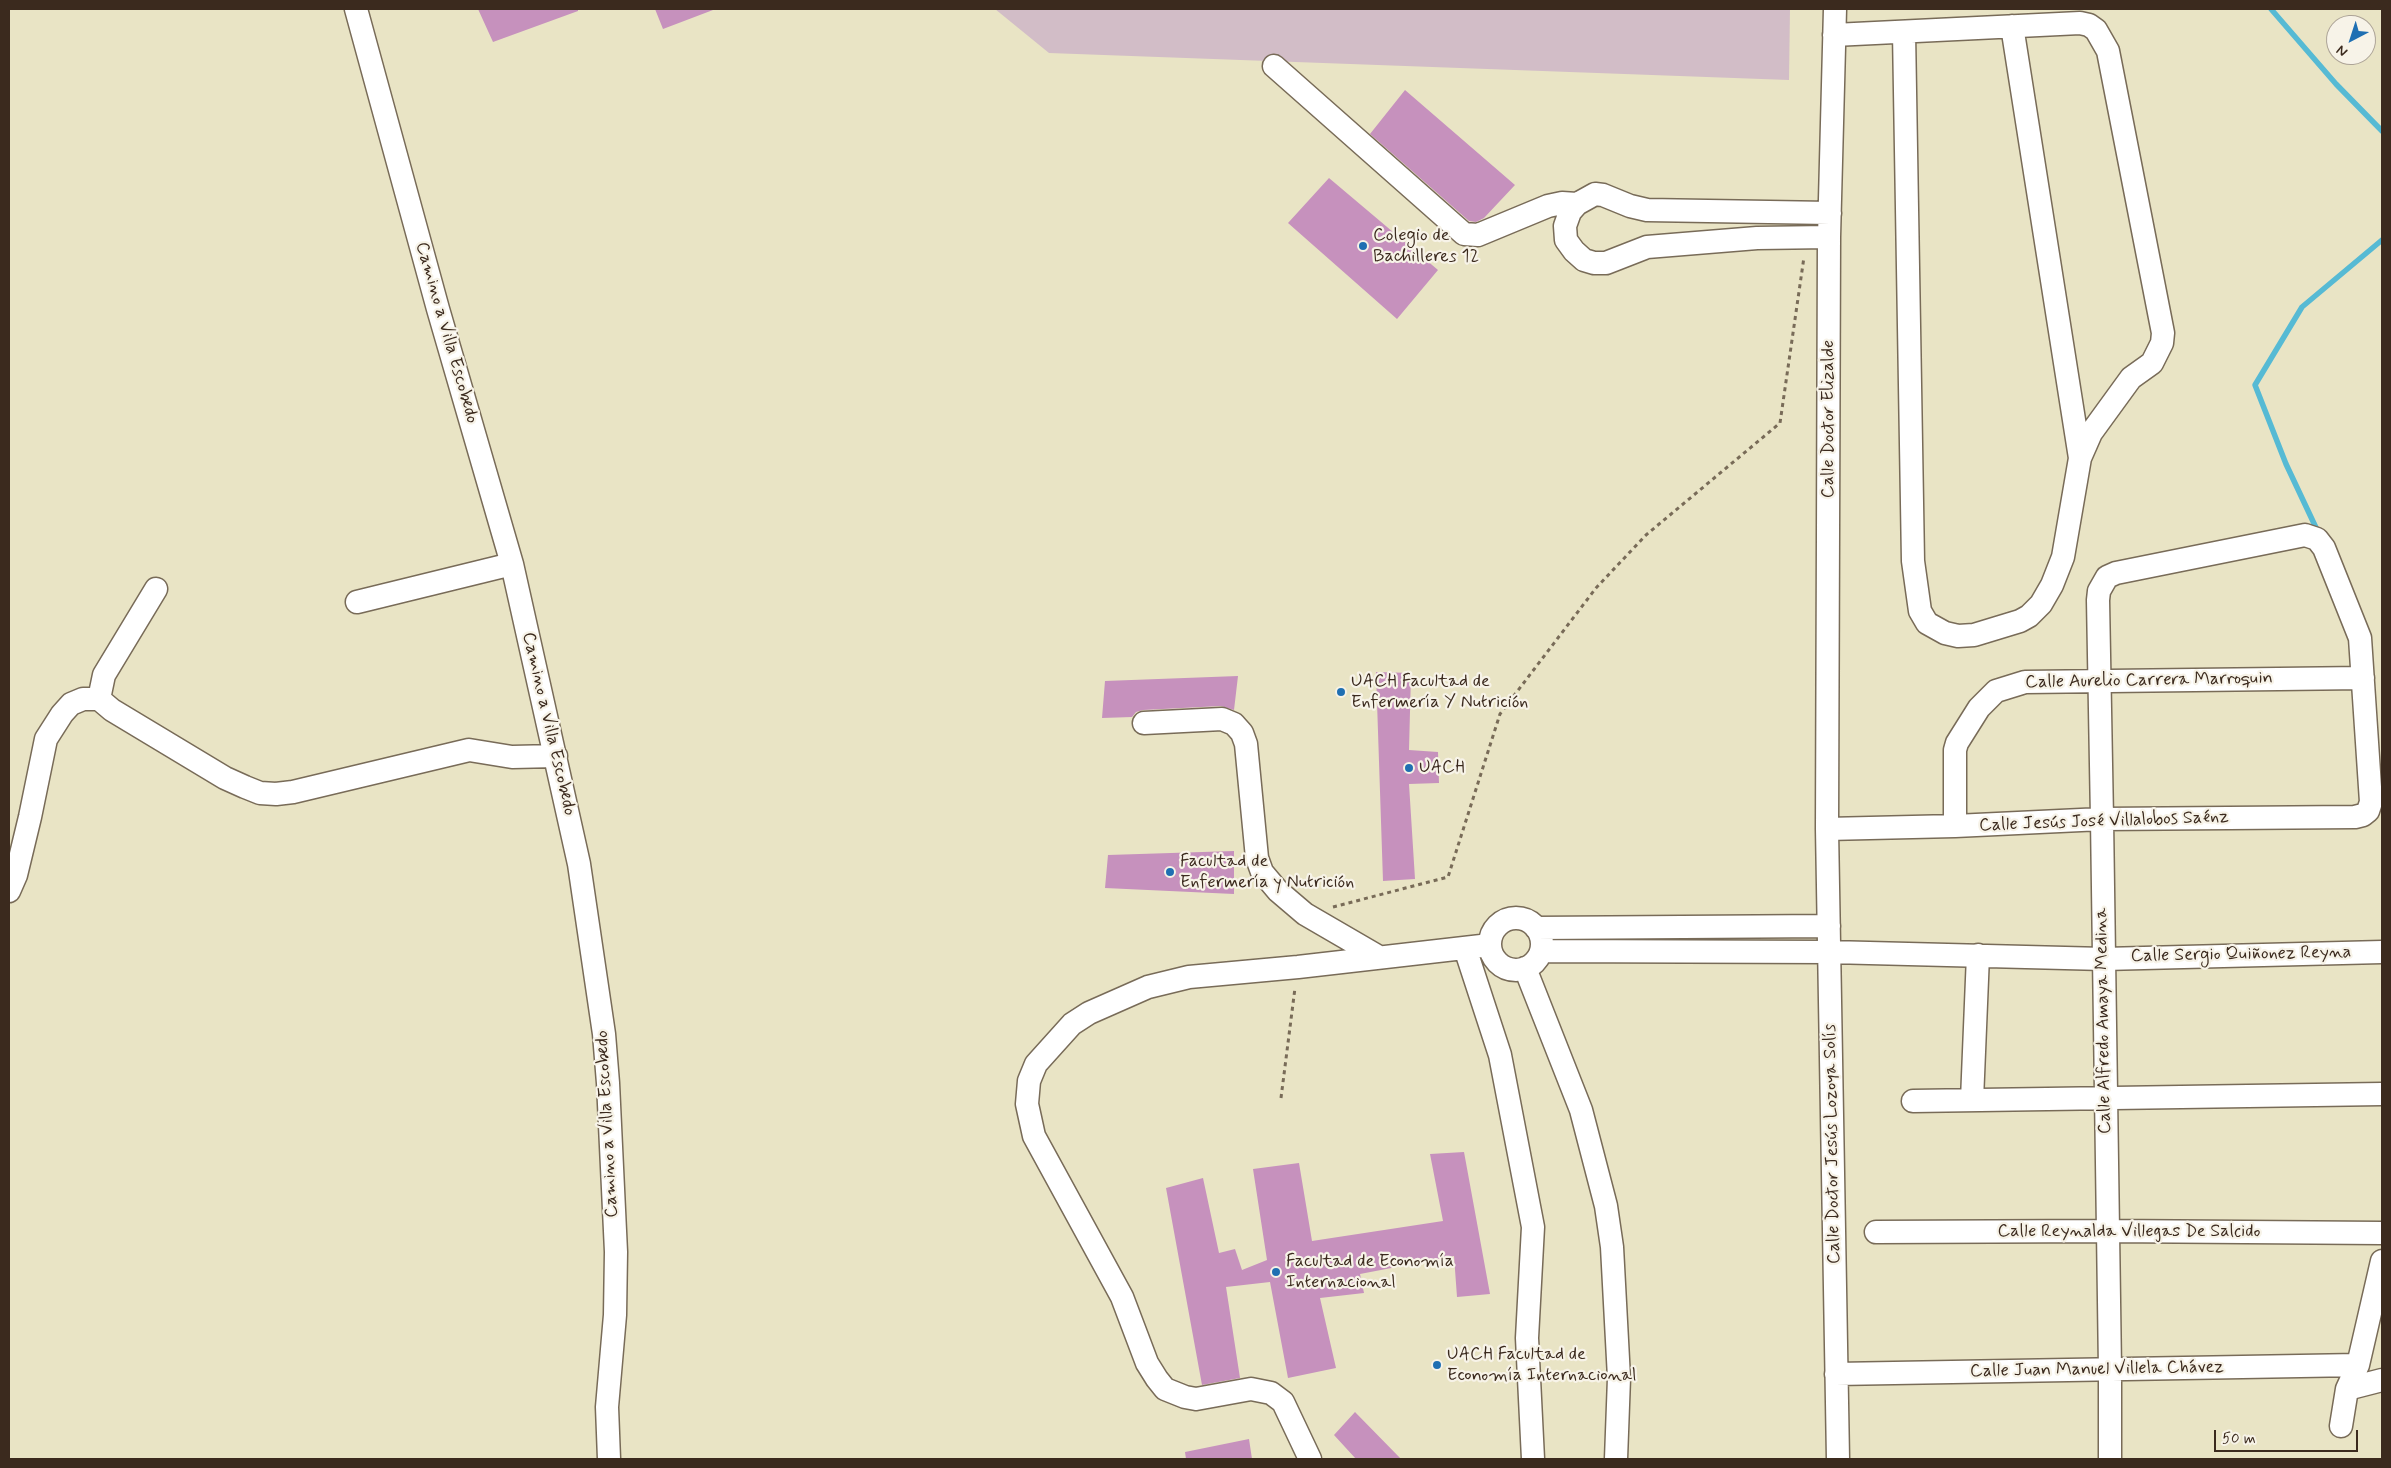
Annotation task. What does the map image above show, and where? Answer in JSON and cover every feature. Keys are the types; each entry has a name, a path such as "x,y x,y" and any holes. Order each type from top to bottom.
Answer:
{"street":[{"name":"Camino a Villa Escobedo","path":"356,9 438,309 512,564 579,864 604,1034 608,1083 616,1252 615,1325 607,1406 609,1459"},
{"name":"Calle Doctor Elizalde","path":"1827,829 1829,237 1835,9"},
{"path":"1834,35 2080,23 2089,25 2096,30 2104,41 2110,61 2163,333 2158,354 2152,363 2131,378 2096,423 2080,458 2063,557 2052,585 2041,604 2029,616 2020,621 1974,635 1958,636 1945,633 1927,623 1920,610 1913,561 1904,32"},
{"path":"2012,26 2080,458"},
{"path":"1274,66 1464,234 1478,235 1548,206 1562,203 1577,204"},
{"path":"1829,237 1806,239 1757,238 1647,247 1606,263 1594,263 1584,260 1574,252 1566,240 1565,226 1570,212 1577,204 1595,194 1647,210 1830,212"},
{"path":"1671,210 1672,245"},
{"path":"1724,211 1725,241"},
{"name":"Calle Alfredo Amaya Medina","path":"2110,1459 2098,600 2102,584 2107,577 2116,573 2300,536 2317,540 2329,558 2360,638 2363,678"},
{"path":"357,602 512,564"},
{"path":"99,700 104,675 156,589"},
{"name":"Calle Jesús José Villalobos Saénz","path":"1827,829 1954,826 2102,819 2355,817 2368,811 2372,802 2363,678"},
{"name":"Calle Aurelio Carrera Marroquin","path":"1954,826 1955,750 1968,723 1987,698 1996,691 2025,682 2363,678"},
{"path":"9,891 16,875 46,740 57,721 71,704 83,699 99,700 112,710 226,778 260,793 293,792 470,750 512,757 556,756"},
{"path":"1144,723 1222,719 1234,724 1242,733 1246,744 1257,858 1267,880 1304,914 1379,957"},
{"name":"Calle Doctor Jesús Lozoya Solís","path":"1827,829 1838,1459"},
{"path":"1523,919 1536,928 1540,935 1541,951 1532,964 1525,968 1509,969 1502,965 1492,953 1490,945 1494,930 1507,920 1523,919"},
{"path":"1536,928 1829,926"},
{"path":"1310,1459 1283,1402 1271,1393 1250,1390 1196,1399 1165,1389 1157,1379 1146,1364 1122,1297 1034,1136 1028,1119 1029,1082 1036,1064 1061,1034 1089,1013 1148,987 1189,977 1298,967 1490,945"},
{"path":"1465,948 1500,1055 1533,1227 1527,1338 1533,1459"},
{"name":"Calle Sergio Quiñonez Reyna","path":"1541,951 1830,952 2104,958 2382,952"},
{"path":"1972,1100 1978,956"},
{"path":"1525,968 1581,1110 1606,1206 1612,1247 1619,1378 1616,1459"},
{"path":"1913,1101 2382,1094"},
{"name":"Calle Reynalda Villegas De Salcido","path":"1876,1232 2382,1233"},
{"path":"2341,1426 2347,1389 2358,1365 2382,1261"},
{"name":"Calle Juan Manuel Villela Chávez","path":"1836,1374 2358,1365"},
{"path":"2347,1389 2382,1380"}],"path":[{"path":"1304,914 1448,877 1500,714 1596,588 1646,535 1780,423 1806,239"},
{"path":"1281,1098 1298,967"}],"shaded area":[{"path":"995,9 1790,9 1789,80 1049,53"}],"building":[{"path":"478,9 578,9 578,11 493,42"},
{"path":"655,9 713,9 713,10 663,29"},
{"name":"Colegio de Bachilleres 12","path":"1405,90 1515,185 1484,218 1476,222 1469,221 1370,134"},
{"name":"Colegio de Bachilleres 12","path":"1329,178 1438,270 1397,319 1288,223"},
{"name":"UACH","path":"1376,672 1411,673 1409,750 1438,752 1439,783 1409,784 1415,879 1383,881"},
{"path":"1238,676 1234,710 1221,706 1143,710 1136,712 1132,717 1102,718 1105,681"},
{"name":"Facultad de Enfermería y Nutrición","path":"1234,851 1234,894 1105,888 1108,855"},
{"name":"Facultad de Economía Internacional","path":"1464,1152 1490,1294 1457,1297 1454,1256 1360,1274 1364,1293 1320,1298 1336,1368 1288,1378 1270,1282 1226,1287 1240,1378 1202,1385 1166,1188 1203,1178 1219,1253 1235,1249 1242,1270 1267,1260 1253,1169 1299,1163 1312,1241 1443,1221 1430,1154"},
{"path":"1355,1412 1401,1459 1356,1459 1334,1435"},
{"path":"1249,1439 1252,1459 1186,1459 1185,1452"}],"waterway":[{"path":"2271,9 2336,84 2382,131"},
{"path":"2318,532 2286,464 2255,385 2302,307 2382,240"}],"place":[{"name":"Colegio de Bachilleres 12","path":"1363,246"},
{"name":"UACH Facultad de Enfermería Y Nutrición","path":"1341,692"},
{"name":"UACH","path":"1409,768"},
{"name":"Facultad de Enfermería y Nutrición","path":"1170,872"},
{"name":"Facultad de Economía Internacional","path":"1276,1272"},
{"name":"UACH Facultad de Economía Internacional","path":"1437,1365"}]}
